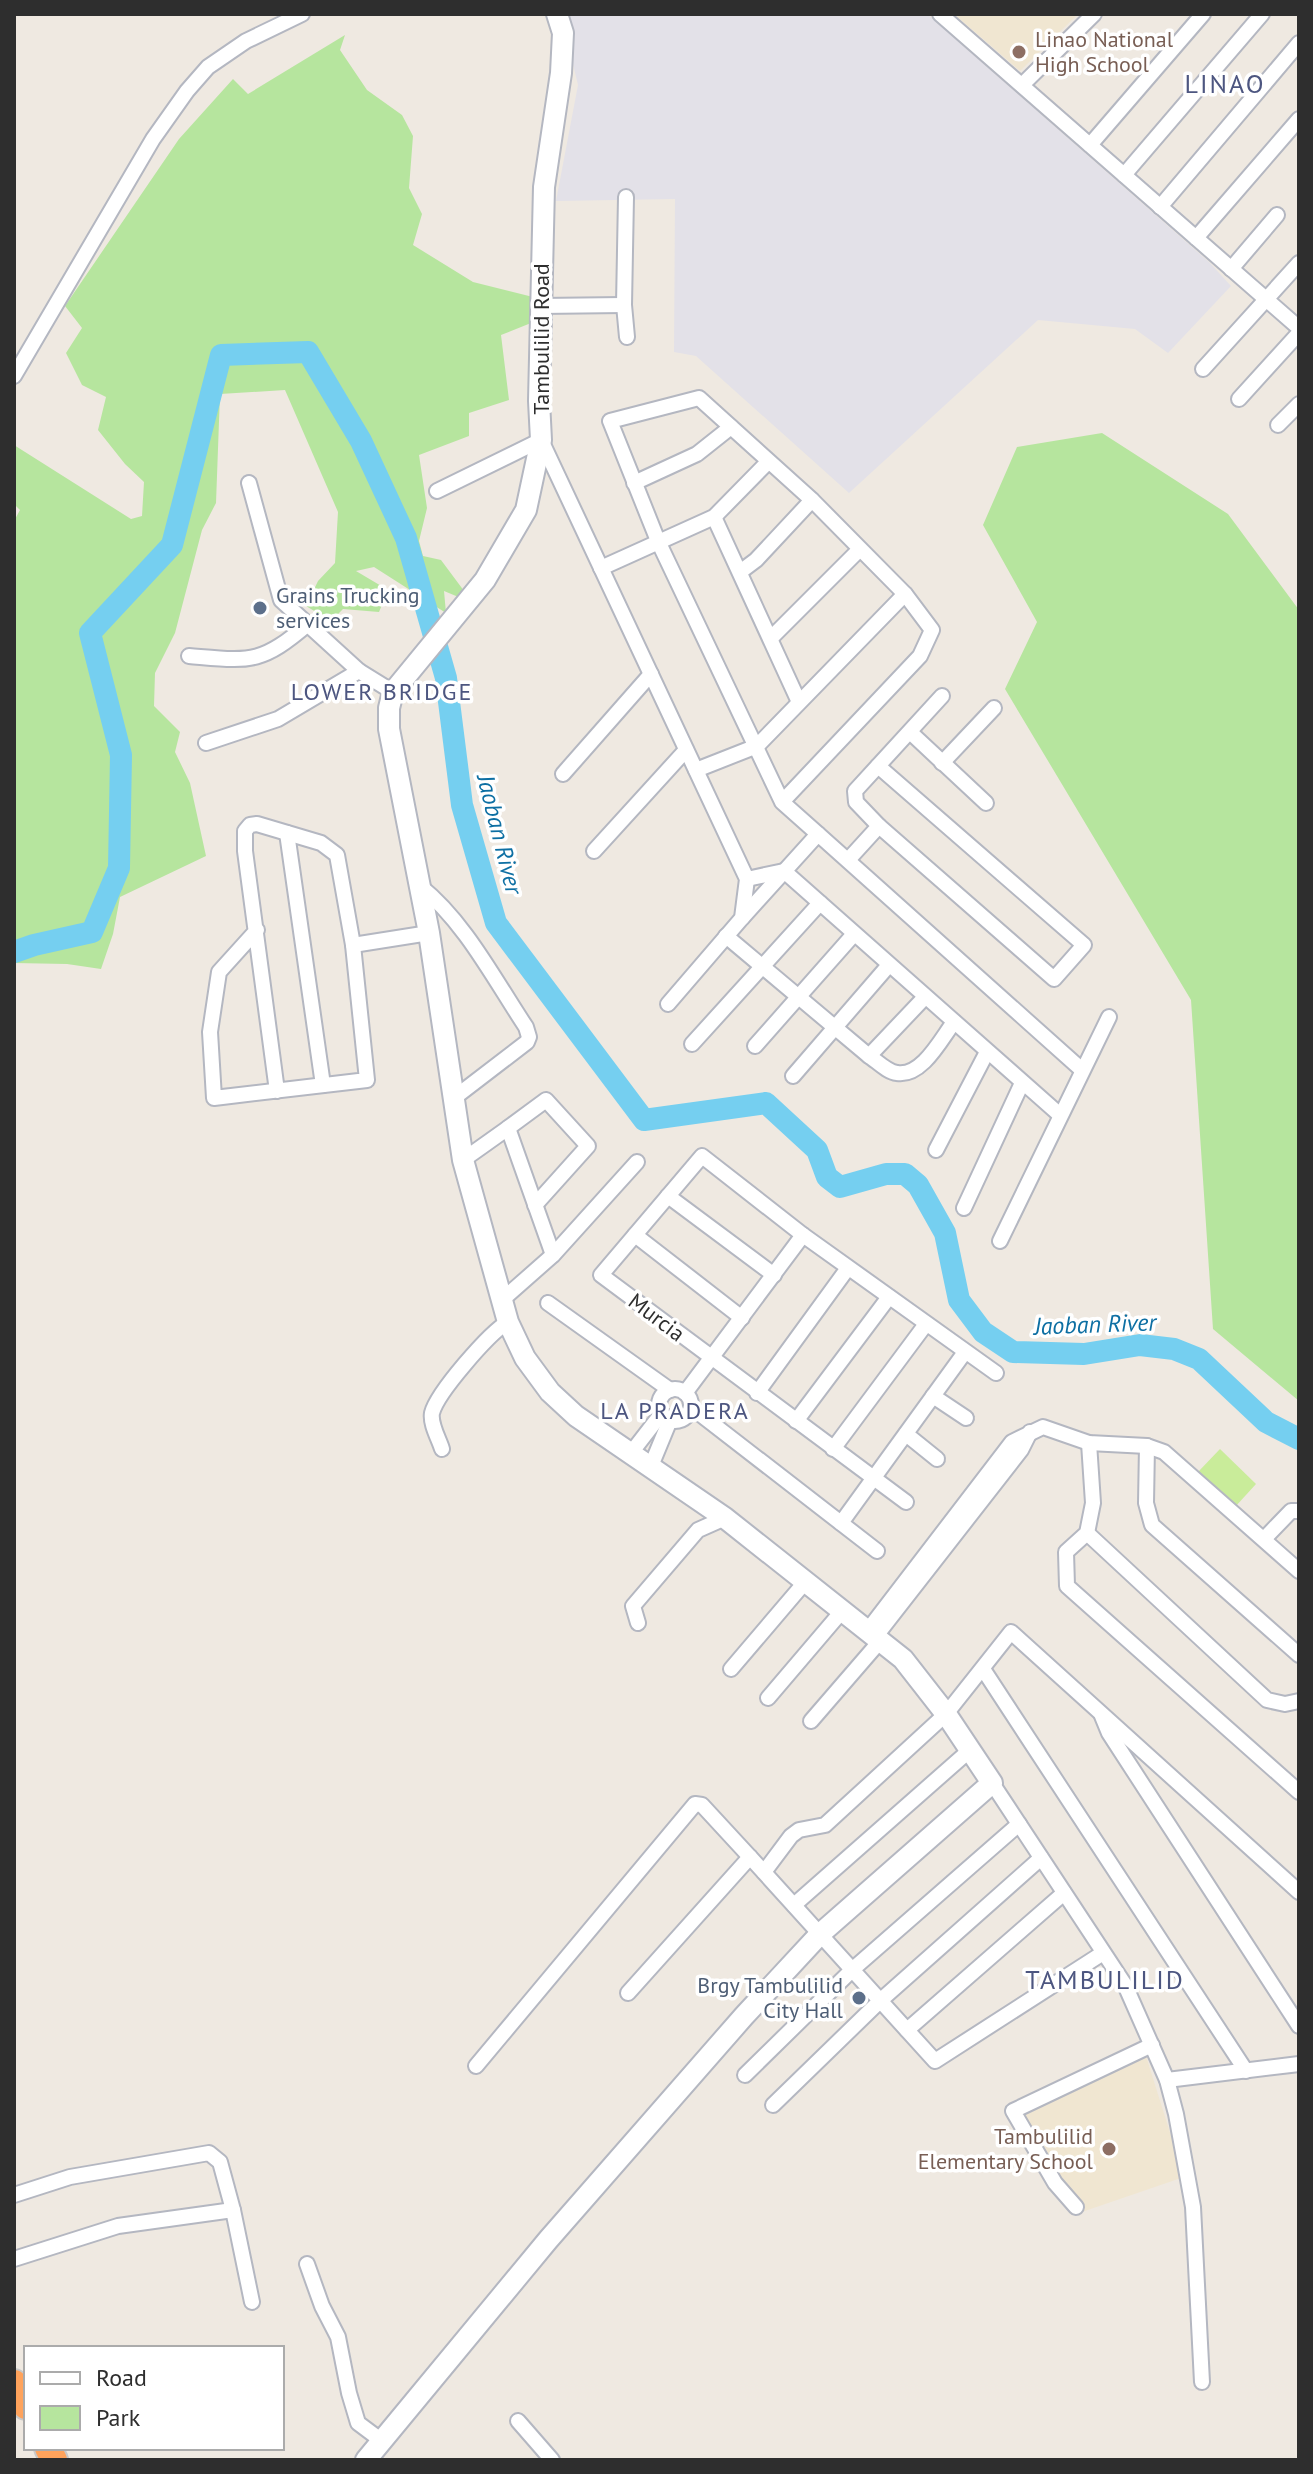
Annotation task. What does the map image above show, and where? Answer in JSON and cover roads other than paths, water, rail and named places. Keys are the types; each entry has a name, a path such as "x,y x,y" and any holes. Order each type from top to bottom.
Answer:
{"highway":[{"path":"14,2383 24,2402"}],"street":[{"path":"14,376 153,139 187,91 208,67 246,41 302,14"},
{"name":"Tambulilid Road","path":"393,692 497,563 526,510 541,440 540,306 544,187 561,73 563,33 557,14"},
{"path":"940,14 1299,331 1239,399"},
{"path":"1022,85 1094,14"},
{"path":"1090,145 1203,14"},
{"path":"1124,175 1262,14"},
{"path":"1160,207 1299,43"},
{"path":"1196,238 1299,119"},
{"path":"626,197 624,305 627,337"},
{"path":"1231,269 1277,215"},
{"path":"1203,369 1299,263"},
{"path":"540,306 624,305"},
{"path":"782,802 920,656 932,630 905,594 812,500 699,398 610,421 658,541 782,802 1082,1070"},
{"path":"1278,425 1299,404"},
{"path":"634,483 697,454 731,427"},
{"path":"437,491 541,440 747,879 742,918"},
{"path":"601,568 714,517 768,462"},
{"path":"249,483 281,600 359,671 393,692 389,729 429,933 463,1160 508,1322 525,1358 550,1392 576,1416 725,1518 903,1659 946,1714 992,1783 1125,1985 1167,2080 1193,2207 1202,2382"},
{"path":"740,572 756,560 812,500"},
{"path":"714,517 799,702"},
{"path":"771,638 859,550"},
{"path":"696,770 757,746 905,594"},
{"path":"189,656 243,660 263,656 283,645 308,624"},
{"path":"206,743 278,719 359,671"},
{"path":"563,774 651,674"},
{"path":"878,766 1084,945 1054,979 879,826 856,802 855,791 942,696"},
{"path":"942,763 994,708"},
{"path":"910,732 986,803"},
{"path":"594,851 686,750"},
{"path":"257,930 219,972 210,1032 214,1098 277,1091 367,1080 353,945 337,855 321,843 257,824 250,825 245,831 277,1091"},
{"path":"848,860 879,826"},
{"path":"287,833 323,1085"},
{"path":"668,1004 818,834"},
{"path":"747,879 784,871"},
{"path":"784,871 1060,1115"},
{"path":"420,886 440,902 462,930 526,1027 529,1037 527,1042 454,1098"},
{"path":"692,1044 820,903"},
{"path":"353,945 429,933"},
{"path":"755,1046 854,934"},
{"path":"726,936 869,1056 894,1073 908,1073 919,1066 954,1022"},
{"path":"793,1076 889,965"},
{"path":"869,1056 925,997"},
{"path":"1000,1241 1109,1017"},
{"path":"936,1150 987,1052"},
{"path":"964,1208 1022,1083"},
{"path":"463,1160 546,1100 588,1146 535,1205"},
{"path":"508,1128 553,1255"},
{"path":"742,1318 635,1235 702,1156 803,1235 996,1373"},
{"path":"502,1300 553,1255 637,1162"},
{"path":"668,1196 774,1275"},
{"name":"Murcia","path":"635,1235 601,1275 906,1502"},
{"path":"651,1466 666,1417 660,1402 682,1397 713,1360 803,1235"},
{"path":"757,1393 848,1268"},
{"path":"796,1421 889,1297"},
{"path":"548,1303 682,1397 877,1551"},
{"path":"442,1449 432,1420 436,1403 483,1342 494,1330 508,1322"},
{"path":"833,1449 926,1324"},
{"path":"841,1523 965,1352"},
{"path":"933,1396 966,1418"},
{"path":"666,1417 681,1420 690,1412 682,1397"},
{"path":"631,1453 666,1417"},
{"path":"811,1721 1012,1442 1043,1427 1089,1443 1147,1446 1164,1452 1299,1571"},
{"path":"906,1434 937,1459"},
{"path":"1089,1443 1093,1503 1087,1533 1066,1552 1067,1586 1296,1784"},
{"path":"1147,1446 1146,1503 1152,1525 1299,1655"},
{"path":"1264,1539 1291,1511 1299,1511"},
{"path":"638,1623 633,1606 698,1530 725,1518"},
{"path":"1087,1533 1267,1700 1285,1704 1299,1701"},
{"path":"731,1669 806,1581"},
{"path":"768,1698 843,1610"},
{"path":"764,1872 791,1836 799,1830 825,1825 946,1714 1011,1632 1299,1892"},
{"path":"983,1669 1246,2071"},
{"path":"1101,1713 1109,1733 1299,2026"},
{"path":"794,1905 970,1750"},
{"path":"366,2460 548,2240 744,2016 820,1934 992,1783"},
{"path":"476,2066 695,1804 702,1805 935,2061 1103,1953"},
{"path":"745,2075 853,1969 1019,1824"},
{"path":"628,1993 750,1857"},
{"path":"773,2105 881,2000 1041,1858"},
{"path":"907,2030 1064,1893"},
{"path":"1076,2207 1055,2183 1013,2111 1152,2045"},
{"path":"1167,2080 1299,2064"},
{"path":"14,2195 70,2177 209,2153 220,2162 252,2302"},
{"path":"14,2259 118,2226 233,2210"},
{"path":"307,2264 338,2337 358,2423 382,2441"},
{"path":"518,2421 552,2460"}],"waterway":[{"name":"Jaoban River","path":"14,952 92,932 119,868 121,755 90,633 172,545 221,355 308,352 361,441 406,538 446,678 462,805 496,923 644,1120 766,1103 817,1150 827,1177 840,1187 886,1174 905,1174 918,1185 945,1233 959,1300 983,1332 1013,1352 1084,1354 1140,1345 1174,1349 1199,1359 1266,1422 1299,1439"}],"place":[{"name":"Linao National High School","path":"1019,52"},
{"name":"Grains Trucking services","path":"260,608"},
{"name":"Brgy Tambulilid City Hall","path":"859,1998"},
{"name":"Tambulilid Elementary School","path":"1109,2149"}],"district":[{"name":"LINAO","path":"1225,83"},
{"name":"LOWER BRIDGE","path":"382,691"},
{"name":"LA PRADERA","path":"675,1410"},
{"name":"TAMBULILID","path":"1105,1979"}]}
